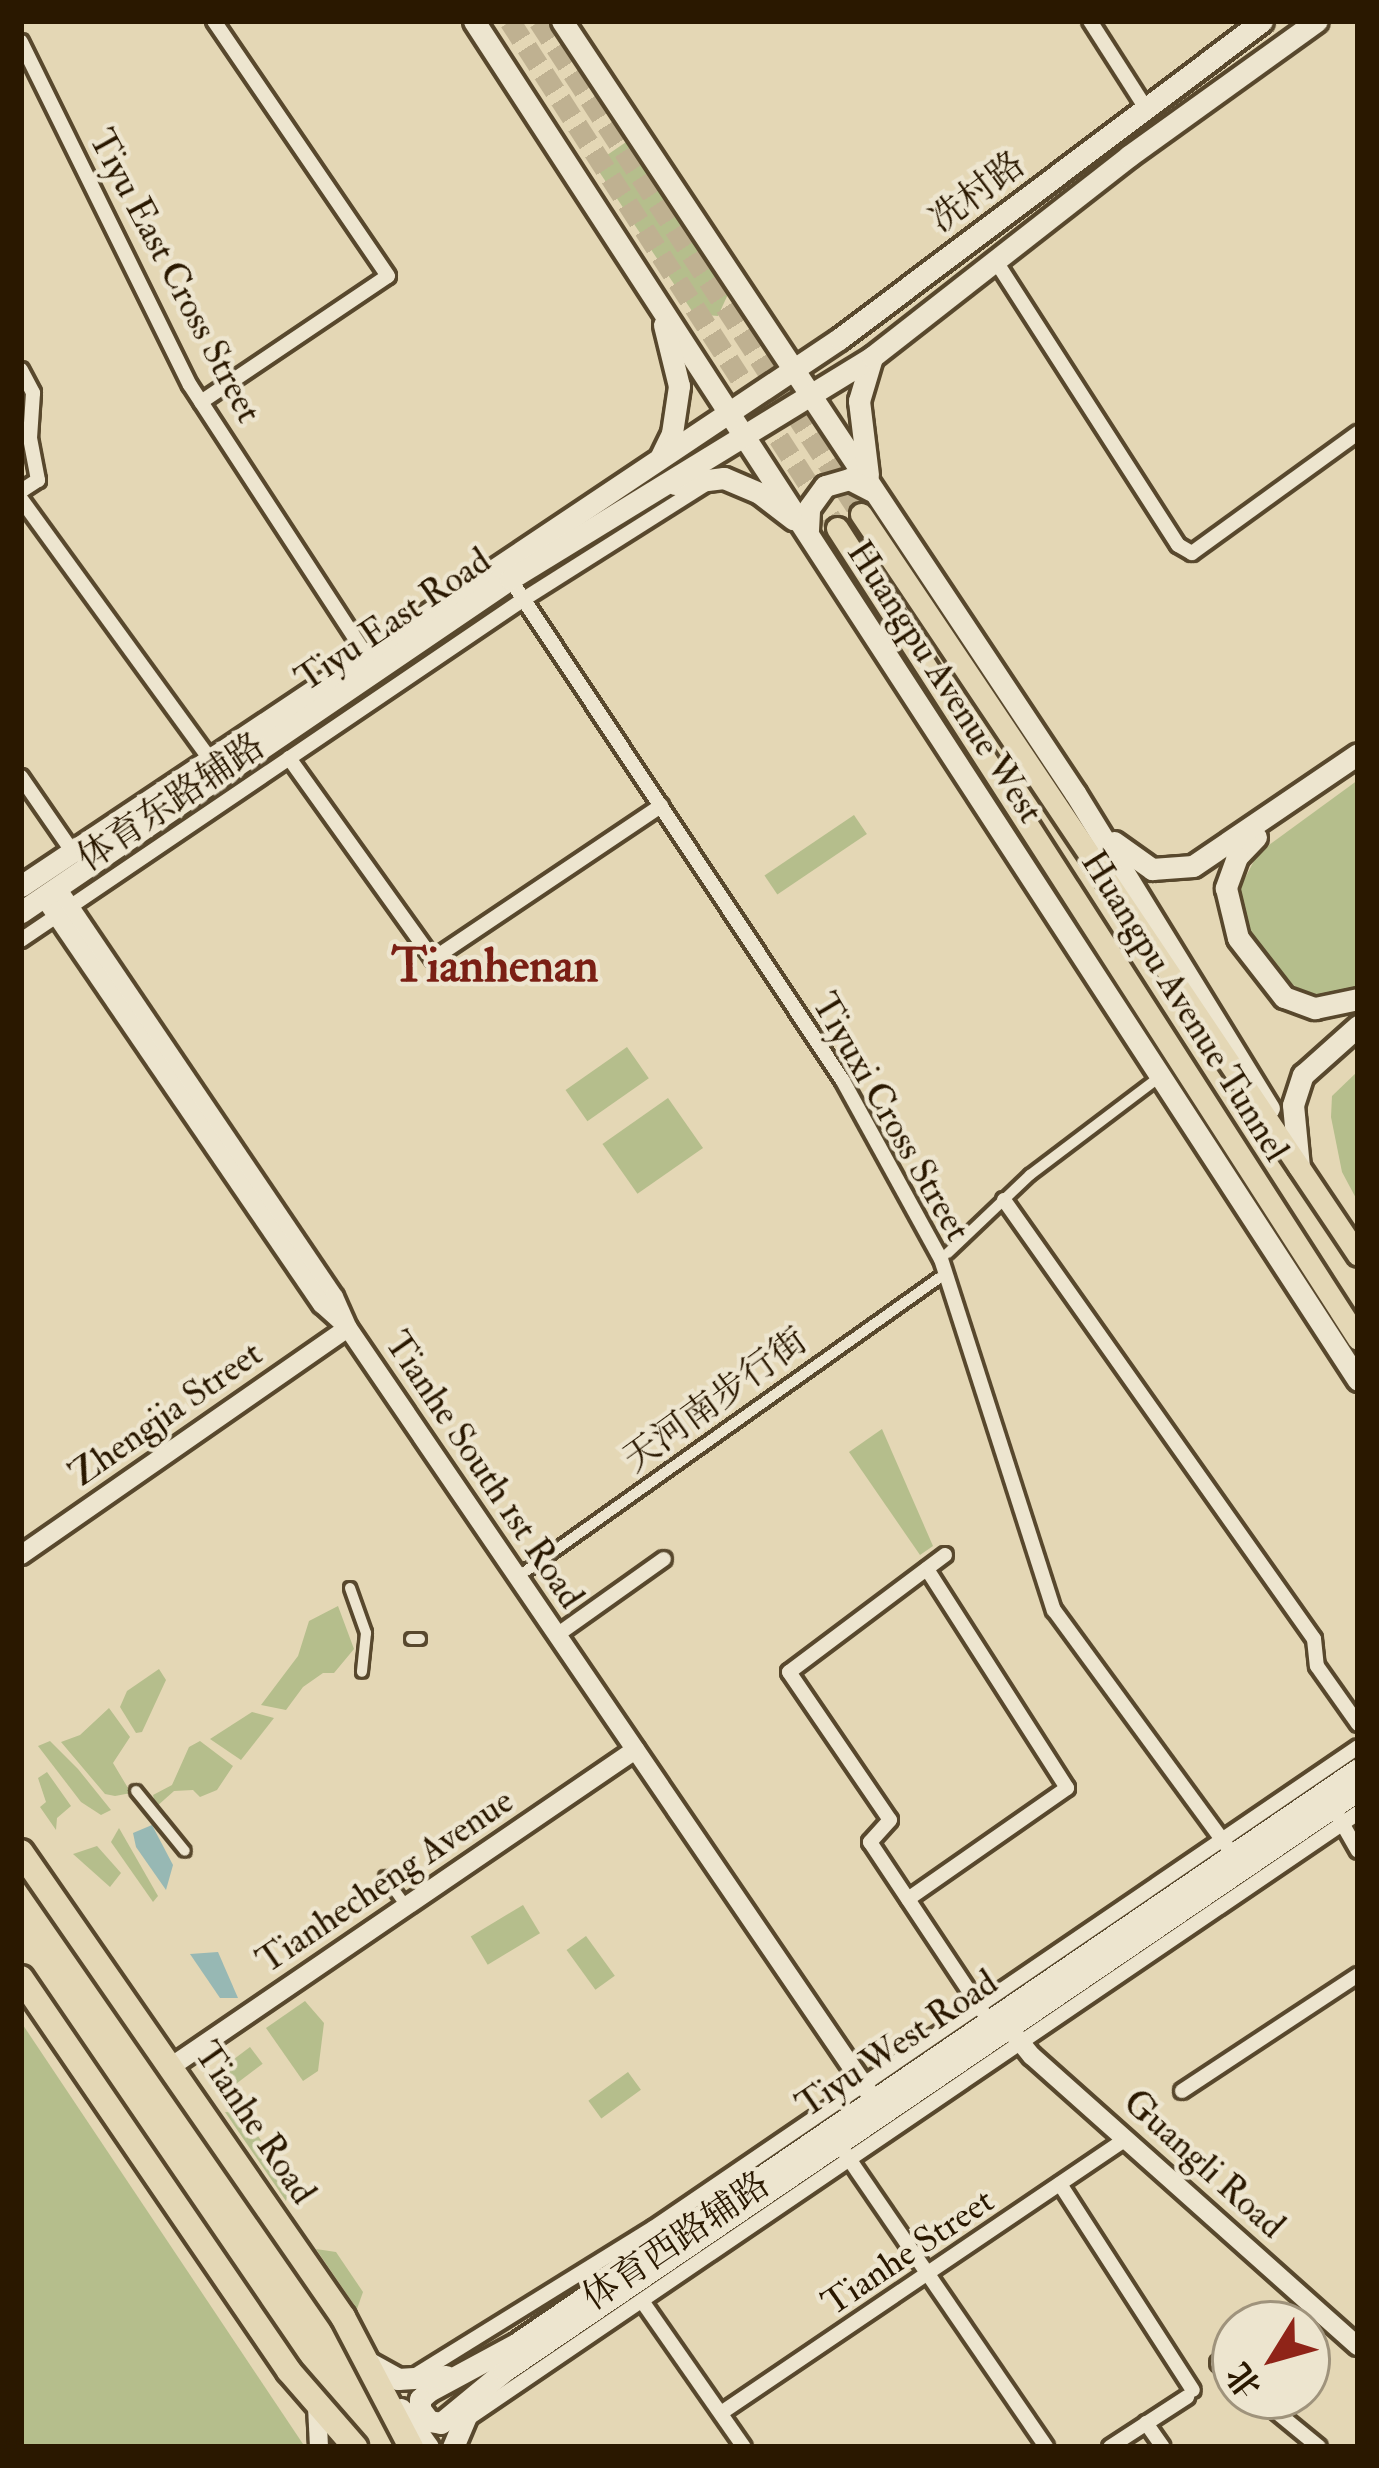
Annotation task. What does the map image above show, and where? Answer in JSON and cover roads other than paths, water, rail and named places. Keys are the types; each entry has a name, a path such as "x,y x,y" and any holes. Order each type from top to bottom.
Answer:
{"highway":[{"name":"Tianhe Road","path":"21,1852 172,2066 371,2364 411,2447"},
{"path":"21,1978 317,2406 355,2447"}],"main road":[{"name":"Huangpu Avenue West","path":"474,21 1358,1380"},
{"name":"Huangpu Avenue West","path":"562,21 1075,793 1246,1067 1299,1167 1358,1255"},
{"name":"冼村路","path":"730,411 794,369 1262,21"},
{"name":"Tiyu East Road","path":"21,912 57,902 510,579 638,497 747,438 872,357 1129,156 1317,21"},
{"path":"652,291 678,372 678,406 661,456"},
{"path":"872,357 859,400 874,493"},
{"name":"Tiyu East Road","path":"21,886 730,411"},
{"path":"638,497 717,477 759,493 808,531"},
{"path":"808,531 809,508 825,486 849,479 874,493"},
{"name":"Huangpu Avenue Tunnel","path":"861,514 1299,1167"},
{"name":"Huangpu Avenue Tunnel","path":"837,528 1358,1339"},
{"path":"1075,793 1128,855 1166,870 1208,858 1358,754"},
{"path":"1291,803 1229,872 1226,904 1230,921 1284,997 1315,1008 1358,999"},
{"path":"1299,1167 1293,1105 1303,1075 1358,1026"},
{"name":"Tiyu West Road","path":"474,2380 844,2152 1137,1909 1358,1769"},
{"name":"Tiyu West Road","path":"474,2380 869,2092 1119,1965 1338,1815 1358,1790"},
{"path":"371,2364 390,2377 413,2381 474,2380"},
{"path":"371,2364 428,2447"},
{"path":"451,2423 425,2417 420,2399 474,2380"},
{"path":"453,2447 451,2423 474,2380"}],"street":[{"path":"201,402 388,276 214,21"},
{"path":"1090,21 1145,107"},
{"name":"Tiyu East Cross Street","path":"21,42 201,402 364,652"},
{"path":"998,263 1178,545 1192,553 1353,437 1358,455"},
{"path":"21,370 33,393 30,438 38,481 21,495 210,759"},
{"name":"体育东路辅路","path":"21,940 57,902 289,758 524,599 717,477"},
{"name":"Tiyuxi Cross Street","path":"510,579 843,1081 941,1259 1054,1610 1228,1848"},
{"path":"289,758 433,959 661,806"},
{"path":"21,777 72,851"},
{"name":"Tianhe South 1st Road","path":"57,902 338,1303 348,1328 869,2092"},
{"path":"947,1252 1004,1200 1162,1076"},
{"path":"1004,1200 1314,1639 1316,1666 1358,1724"},
{"name":"天河南步行街","path":"526,1571 938,1278"},
{"name":"Zhengjia Street","path":"21,1555 348,1328"},
{"path":"945,1555 789,1672 890,1820 870,1842 1000,2025"},
{"path":"557,1635 664,1559"},
{"path":"908,1899 1067,1788 926,1569"},
{"path":"350,1588 366,1634 362,1672"},
{"path":"1228,1848 1358,1747"},
{"name":"Tianhecheng Avenue","path":"172,2066 635,1750"},
{"path":"136,1791 184,1851"},
{"path":"1358,1814 1338,1815 1358,1851"},
{"path":"386,1877 406,1907"},
{"path":"1182,2091 1358,1975"},
{"name":"Guangli Road","path":"1000,2025 1358,2346"},
{"path":"371,2364 418,2373 869,2092"},
{"name":"Tianhe Street","path":"721,2413 1126,2139"},
{"path":"844,2152 1046,2447"},
{"name":"体育西路辅路","path":"451,2423 642,2301 844,2152"},
{"path":"1060,2184 1190,2394 1110,2447"},
{"path":"642,2301 744,2447"},
{"path":"528,2304 541,2327"},
{"path":"317,2406 319,2447"},
{"path":"1287,2420 1319,2447"},
{"path":"1147,2423 1163,2447"}],"water":[{"path":"152,1825 173,1865 166,1890 136,1847 133,1833"},
{"path":"218,1952 238,1998 220,1998 190,1954"}],"tunnel":[{"path":"510,21 837,528"},
{"path":"539,21 861,514"}],"district":[{"name":"Tianhenan","path":"495,967"}]}
